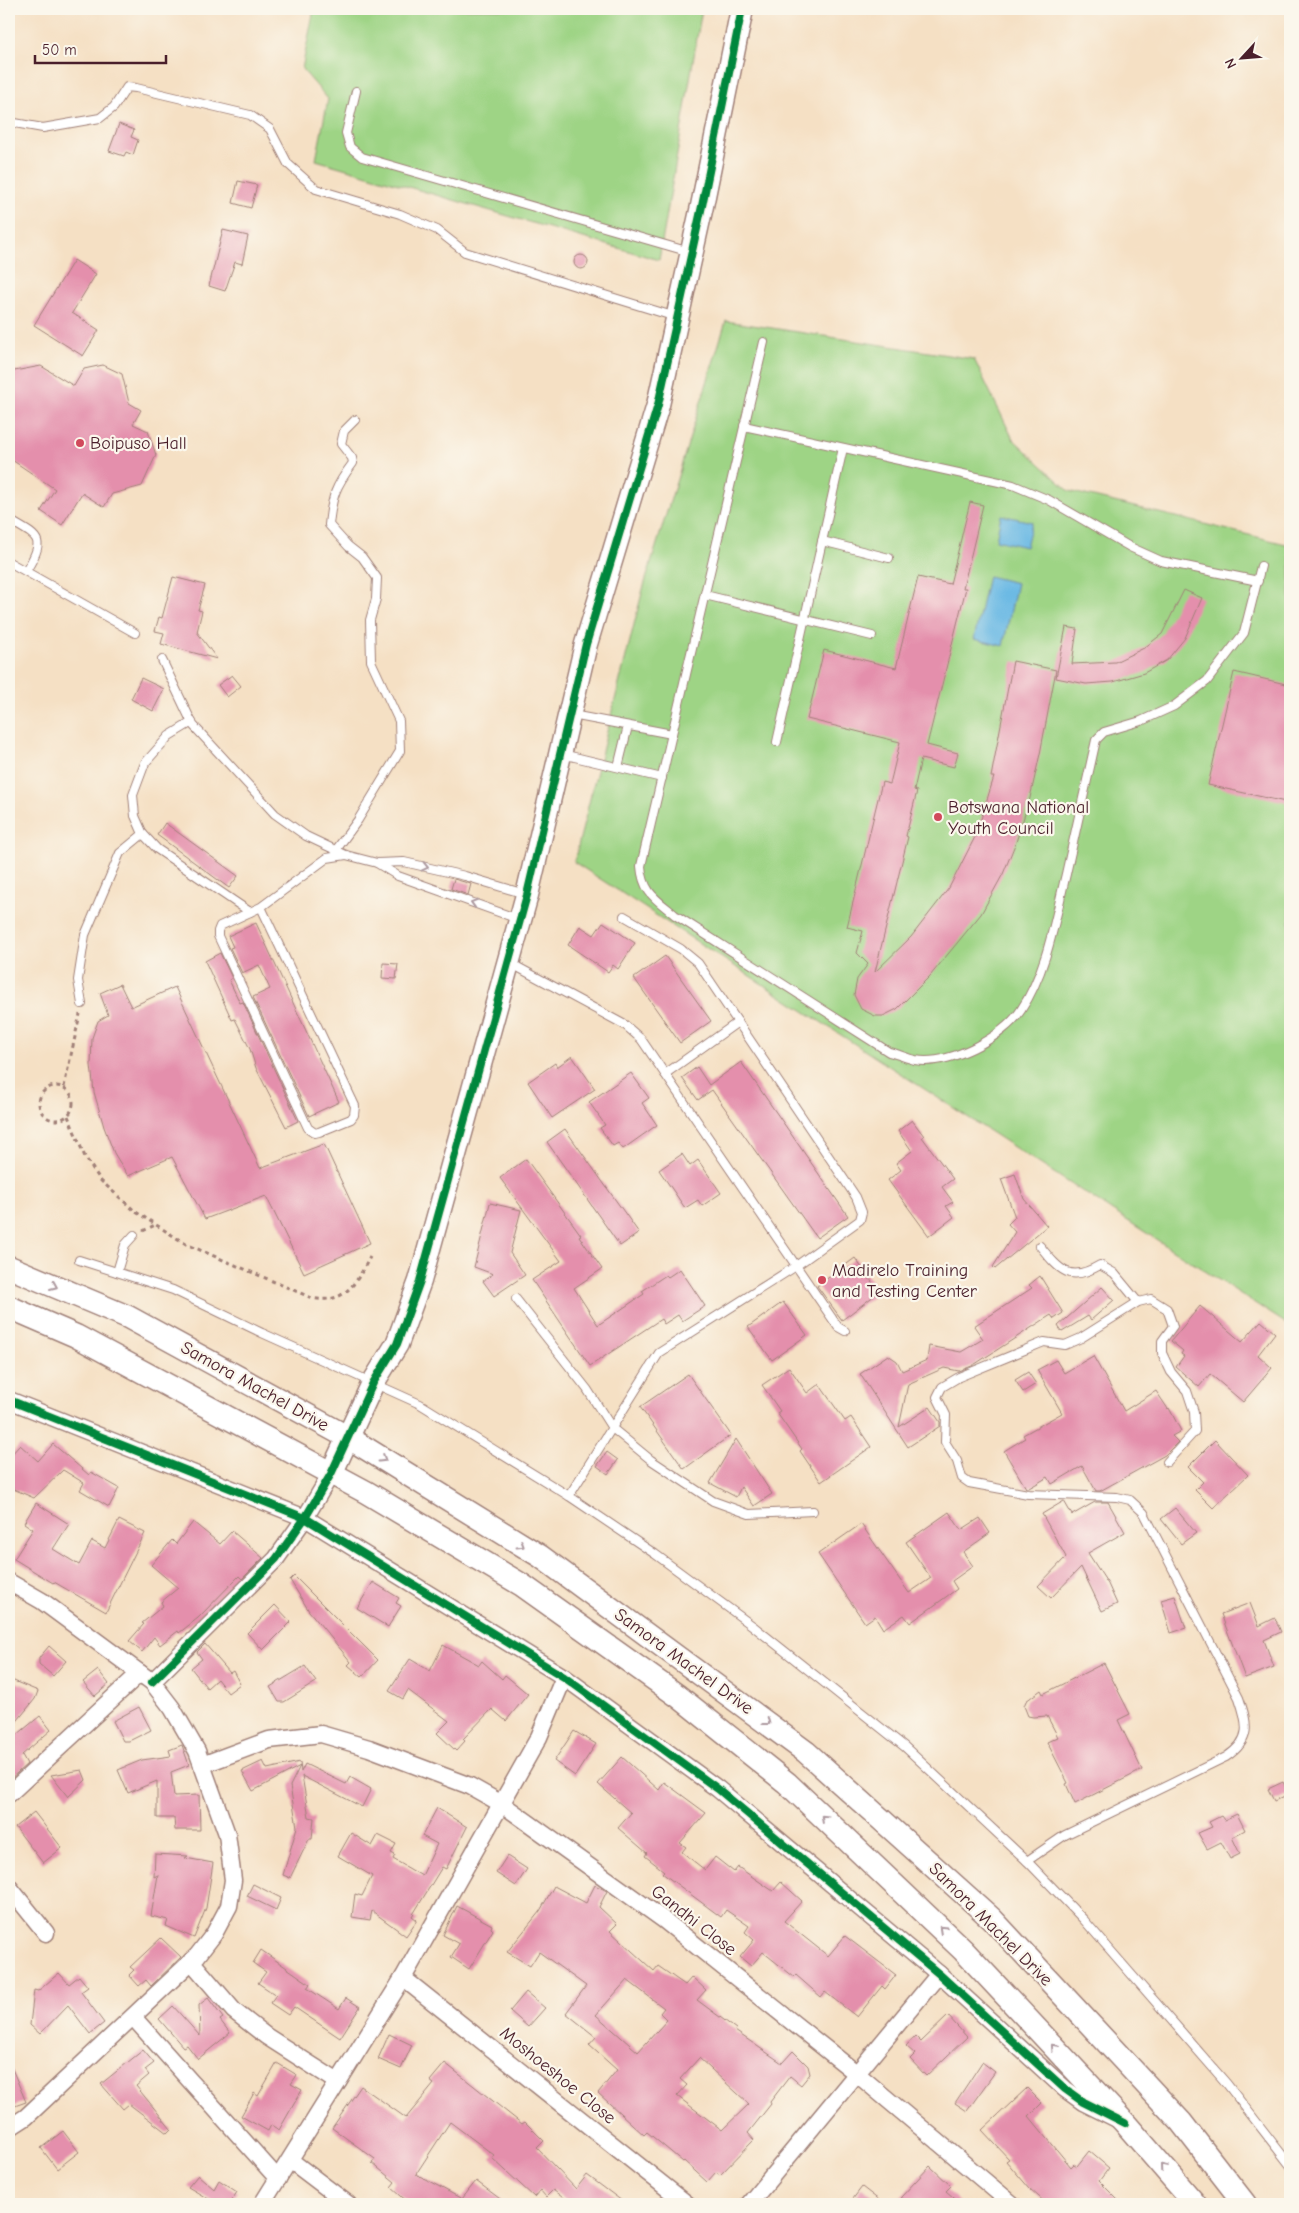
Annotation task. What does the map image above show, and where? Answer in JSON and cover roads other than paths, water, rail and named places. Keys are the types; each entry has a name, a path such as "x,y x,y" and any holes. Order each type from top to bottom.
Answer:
{"main road":[{"path":"331,1474 373,1384 397,1344 420,1282 520,920 586,644 658,405 692,252 742,9"},
{"name":"Samora Machel Drive","path":"9,1268 128,1317 349,1438 540,1556 806,1752 992,1919 1181,2122 1244,2204"},
{"name":"Samora Machel Drive","path":"9,1307 76,1336 366,1492 522,1585 678,1696 787,1783 963,1950 1125,2123 1195,2204"}],"street":[{"path":"9,1400 306,1518 564,1677 718,1789 939,1974 1065,2088 1083,2102 1125,2123"},
{"path":"9,1794 146,1678 276,1559 306,1518 331,1474"},
{"path":"9,1582 42,1602 146,1678 172,1708 197,1751 227,1834 233,1880 229,1906 222,1920 214,1934 191,1961 26,2117 9,2128"},
{"path":"262,2204 403,1978 539,1737 564,1677"},
{"name":"Gandhi Close","path":"202,1765 269,1740 321,1734 368,1748 470,1786 502,1804 664,1920 856,2073 1012,2204"},
{"path":"9,1888 46,1933"},
{"path":"191,1961 234,2011 266,2036 338,2082"},
{"path":"749,2204 939,1974"},
{"name":"Moshoeshoe Close","path":"403,1978 687,2204"},
{"path":"132,2017 278,2179"},
{"path":"290,2160 348,2204"}],"lane":[{"path":"9,122 43,128 100,118 114,107 128,88 136,88 250,115 270,129 288,164 316,189 400,214 437,230 465,252 677,318"},
{"path":"356,91 346,133 350,147 362,157 692,252"},
{"path":"764,342 642,866 642,879 649,893 675,915 889,1052 916,1060 942,1059 990,1039 1020,1012 1037,981 1058,909 1096,740 1104,732 1141,721 1174,706 1207,681 1244,632 1261,566"},
{"path":"336,850 358,820 400,751 399,721 371,661 370,620 376,599 377,578 362,557 348,546 329,525 332,501 338,484 354,464 352,458 341,444 344,431 355,420"},
{"path":"744,426 1013,485 1049,500 1130,547 1162,561 1258,582"},
{"path":"777,742 843,448"},
{"path":"9,520 30,532 39,545 38,551 26,571"},
{"path":"822,541 889,558"},
{"path":"9,562 136,633"},
{"path":"705,595 872,636"},
{"path":"162,660 192,722 207,742 276,814 306,836 346,855 377,863 404,862 466,876 526,895"},
{"path":"570,715 672,734"},
{"path":"192,722 169,736 145,763 133,795 135,816 143,834 157,849 250,912"},
{"path":"618,767 628,726"},
{"path":"560,753 662,778"},
{"path":"82,1004 78,980 85,935 120,853 143,834"},
{"path":"261,907 355,1106 351,1119 319,1132 314,1133 308,1128 218,936 218,931 220,926 261,907 327,858 346,855"},
{"path":"377,863 398,876 520,920"},
{"path":"569,1496 659,1353 796,1266 860,1220 862,1212 856,1197 698,963 681,949 624,916"},
{"path":"508,962 625,1025 641,1039 838,1327 845,1331"},
{"path":"665,1074 738,1022"},
{"path":"116,1272 124,1245 134,1235"},
{"path":"1040,1246 1056,1265 1071,1274 1086,1273 1100,1265 1114,1273 1138,1302"},
{"path":"78,1260 173,1290 373,1384 420,1404 569,1496 655,1554 753,1626 905,1747 1027,1861 1084,1920 1227,2084 1290,2165"},
{"path":"516,1299 587,1389 612,1428 651,1460 713,1502 749,1514 813,1511"},
{"path":"1027,1861 1065,1834 1226,1757 1237,1750 1243,1741 1247,1722 1240,1698 1144,1513 1130,1500 1117,1497 1028,1494 969,1483 962,1478 957,1461 945,1442 946,1415 937,1397 942,1387 959,1377 1044,1342 1065,1345 1081,1338 1138,1302 1151,1299 1167,1309 1173,1326 1162,1341 1162,1353 1171,1372 1187,1391 1194,1412 1195,1431 1167,1462"}],"water":[{"path":"1001,515 1032,522 1026,547 996,540"},
{"path":"988,576 1017,583 1003,646 974,639"}],"place":[{"name":"Boipuso Hall","path":"80,443"},
{"name":"Botswana National Youth Council","path":"938,817"},
{"name":"Madirelo Training and Testing Center","path":"822,1280"}]}
